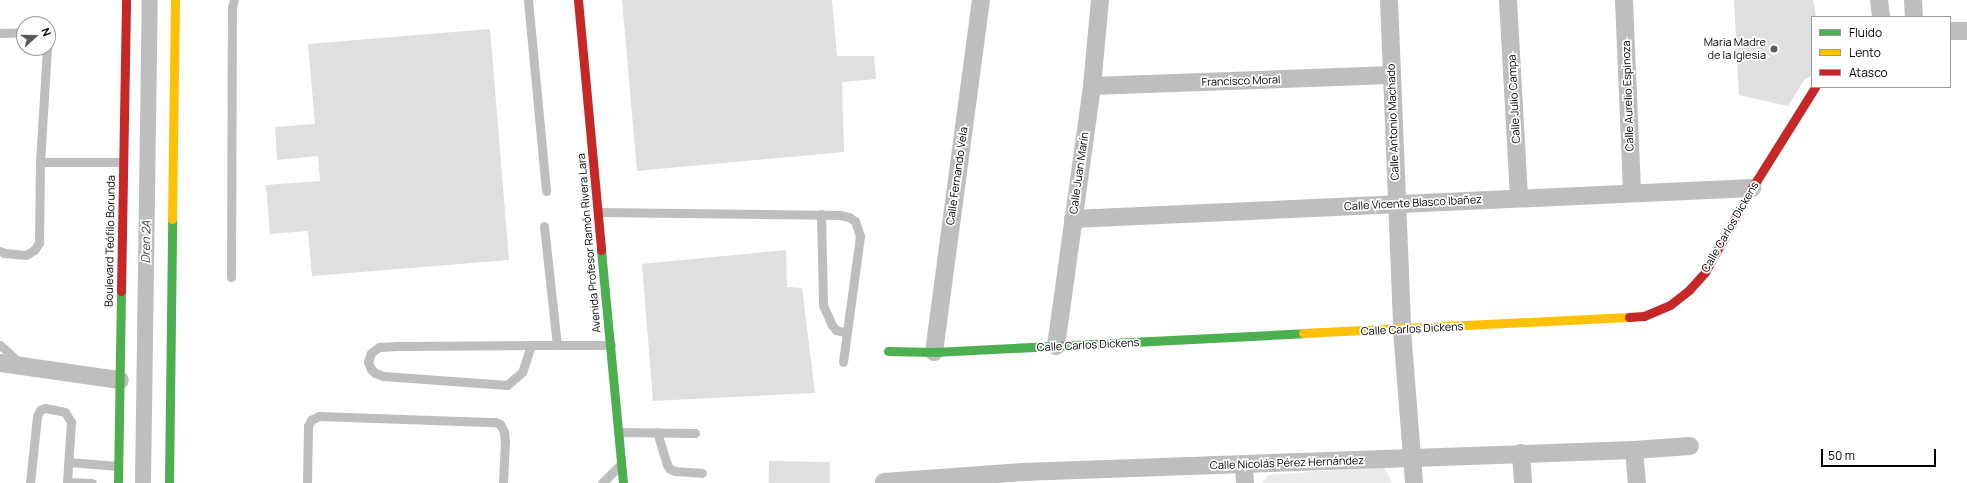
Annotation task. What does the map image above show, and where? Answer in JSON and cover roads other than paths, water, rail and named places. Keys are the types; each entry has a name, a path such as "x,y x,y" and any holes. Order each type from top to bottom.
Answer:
{"main road":[{"name":"Boulevard Teófilo Borunda","path":"118,483 126,0"},
{"path":"169,483 174,0"},
{"name":"Avenida Profesor Ramón Rivera Lara","path":"578,0 599,212 623,483"},
{"name":"Calle Carlos Dickens","path":"888,351 934,352 1402,330 1644,316 1670,305 1689,290 1705,272 1752,188 1815,88"}],"street":[{"name":"Calle Fernando Vela","path":"934,352 981,0"},
{"name":"Calle Juan Marín","path":"1056,346 1092,86 1100,0"},
{"name":"Calle Antonio Machado","path":"1389,0 1402,330 1414,483"},
{"name":"Calle Julio Campa","path":"1508,0 1519,197"},
{"name":"Calle Aurelio Espinoza","path":"1624,0 1632,192"},
{"path":"1879,0 1881,16"},
{"path":"1913,0 1914,16"},
{"path":"1951,31 1967,31"},
{"name":"Francisco Moral","path":"1092,86 1391,75"},
{"name":"Calle Vicente Blasco Ibañez","path":"1073,219 1519,197 1752,188"},
{"path":"0,364 120,380"},
{"name":"Calle Nicolás Pérez Hernández","path":"884,482 1133,476 1244,465 1521,453 1634,450 1690,446"},
{"path":"1634,450 1637,483"},
{"path":"1521,453 1523,483"},
{"path":"1244,465 1245,483"}],"lane":[{"path":"231,277 232,7 234,0"},
{"path":"528,0 546,191"},
{"path":"0,33 16,32"},
{"path":"0,251 4,253 26,254 34,250 39,243 40,162 47,56"},
{"path":"40,162 123,162"},
{"path":"599,212 821,214 849,217 855,221 860,236 843,362"},
{"path":"821,214 823,305 832,326 836,330 847,333"},
{"path":"544,226 557,345"},
{"path":"0,345 25,367"},
{"path":"531,345 522,372 507,385 383,376 375,373 371,369 368,362 371,353 379,347 531,345 611,345"},
{"path":"30,483 37,416 40,410 45,408 65,412 71,422 67,482 92,483"},
{"path":"307,483 308,426 311,420 319,416 495,422 500,424 504,432 503,483"},
{"path":"618,432 695,433"},
{"path":"657,432 667,466 670,469 675,471 702,473"},
{"path":"69,462 118,466"},
{"path":"602,483 621,464"}],"waterway":[{"name":"Dren 2A","path":"143,483 150,0"}],"place":[{"name":"Maria Madre de la Iglesia","path":"1774,49"}]}
